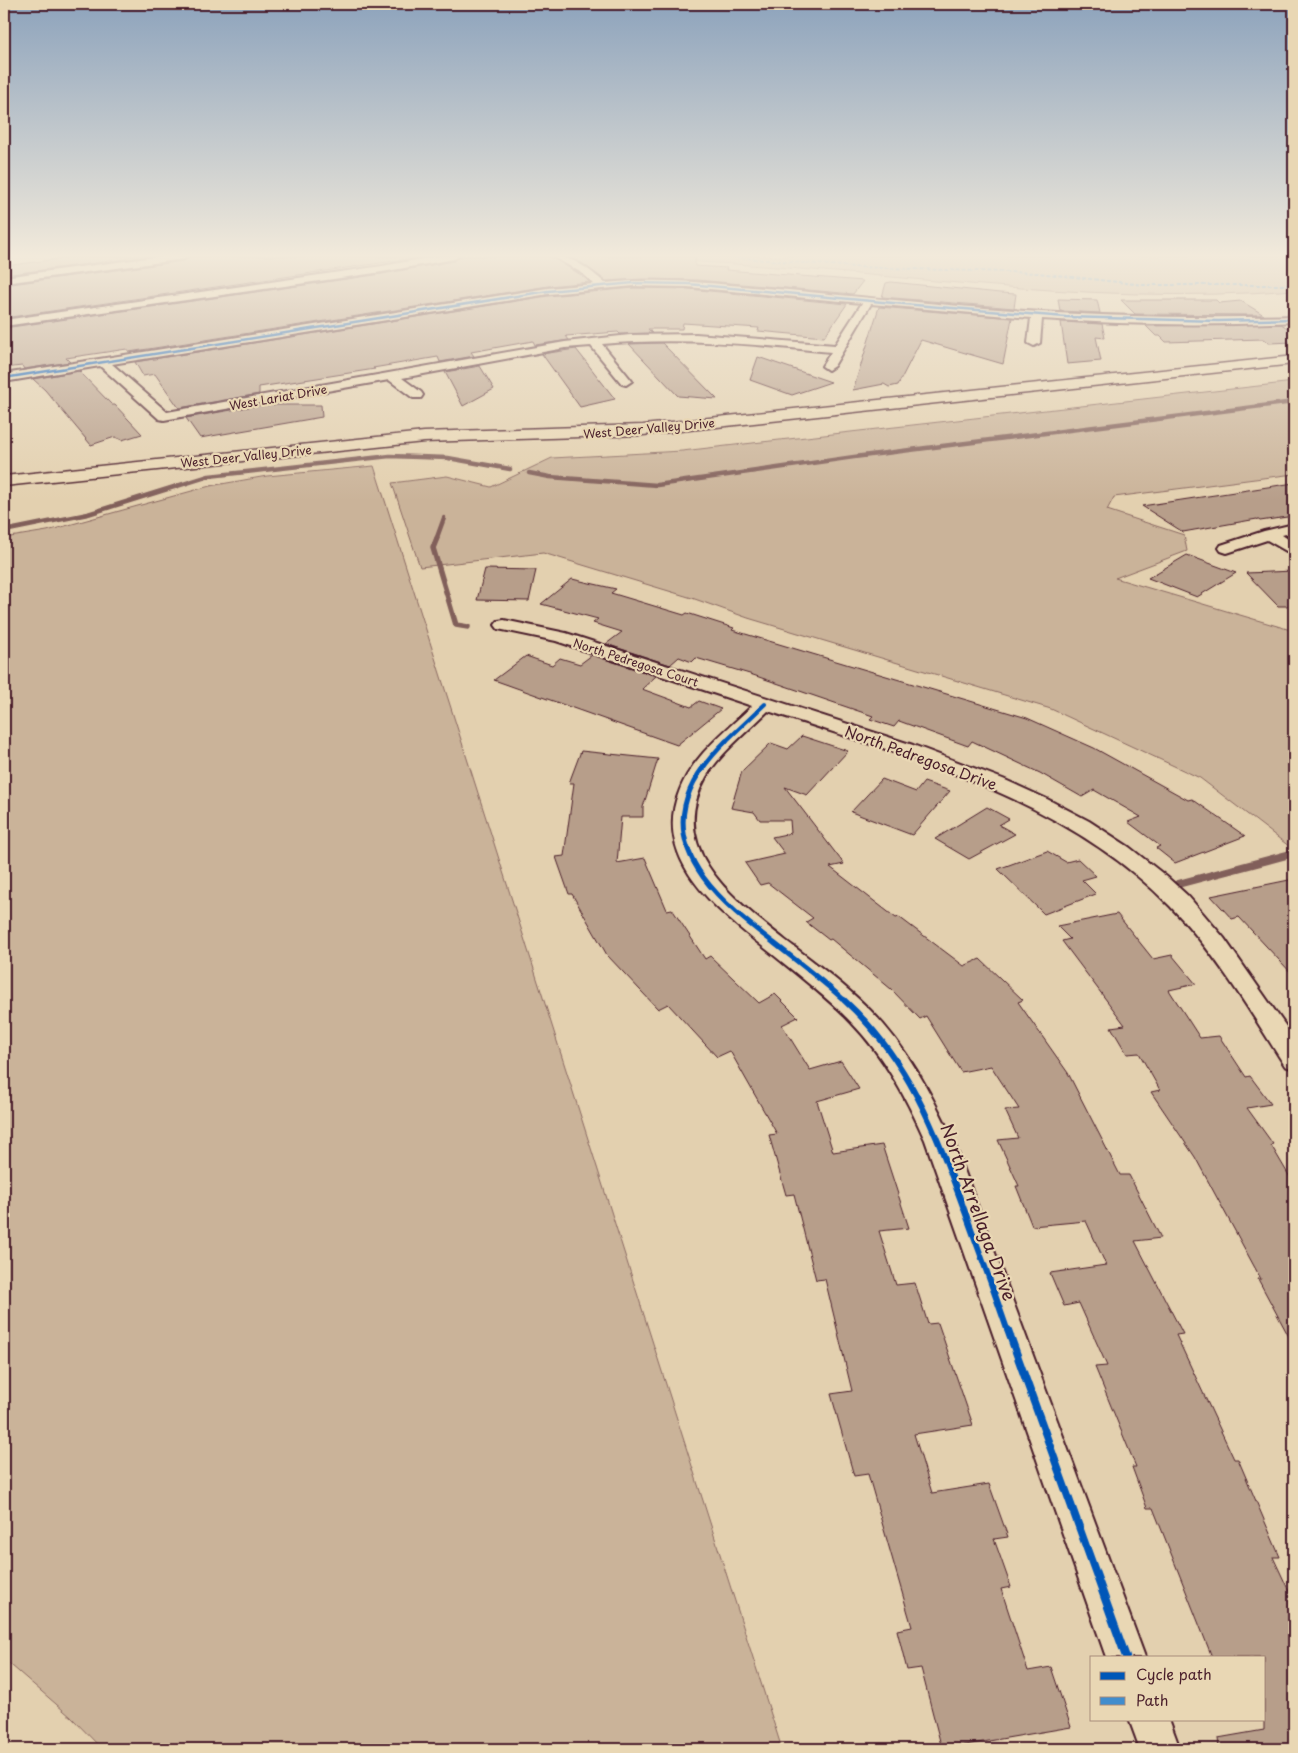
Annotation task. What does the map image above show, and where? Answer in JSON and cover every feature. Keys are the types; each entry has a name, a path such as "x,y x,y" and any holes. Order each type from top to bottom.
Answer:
{"street":[{"path":"4,378 256,338"},
{"name":"West Lariat Drive","path":"103,363 164,416 555,347 654,338"},
{"name":"West Lariat Drive","path":"705,338 838,349"},
{"path":"828,366 845,338"},
{"path":"1034,343 1035,338"},
{"path":"594,342 626,381"},
{"name":"West Deer Valley Drive","path":"4,481 424,437 643,430 1294,360"},
{"path":"392,376 418,395"},
{"path":"1227,548 1294,528"},
{"path":"1269,534 1294,550"},
{"name":"North Pedregosa Court","path":"504,625 560,637 766,704"},
{"name":"North Pedregosa Drive","path":"766,704 938,760 1045,805 1088,830 1159,882 1221,948 1294,1059"},
{"name":"North Arrellaga Drive","path":"766,704 699,770 685,805 683,822 686,843 691,857 705,882 722,902 838,995 862,1017 894,1054 916,1089 939,1140 1126,1656"},
{"path":"1148,1720 1160,1749"}],"shaded area":[{"path":"1294,382 1294,474 1114,497 1107,510 1184,535 1187,551 1115,578 1294,631 1294,850 1200,778 1051,709 748,618 692,598 543,553 420,567 392,483 447,476 491,487 552,458 682,451"},
{"path":"374,466 782,1749 102,1749 71,1717 4,1659 4,538 47,531 210,486 267,476"}],"building":[{"path":"4,338 219,338 129,352 127,349 66,358 70,362 24,369 22,366 4,368"},
{"path":"286,338 567,338 569,340 535,345 533,341 471,352 474,356 440,362 438,357 259,387 259,394 179,408 155,374 143,376 135,362"},
{"path":"869,338 1008,338 1003,364 921,340 898,385 889,387 884,384 853,390"},
{"path":"1063,338 1096,338 1101,361 1067,364"},
{"path":"1162,338 1294,338 1294,342 1269,343 1263,339 1166,342"},
{"path":"662,343 717,399 678,396 629,344"},
{"path":"576,349 615,399 580,407 542,354"},
{"path":"758,357 831,382 792,395 750,380"},
{"path":"480,366 494,389 463,406 445,372"},
{"path":"79,371 142,434 122,440 115,437 91,445 45,390 33,379"},
{"path":"260,405 321,405 322,417 200,438 186,418"},
{"path":"1294,483 1294,516 1260,521 1257,519 1183,532 1142,506"},
{"path":"1187,555 1236,573 1197,597 1148,578"},
{"path":"485,569 536,570 529,601 477,600"},
{"path":"1294,571 1294,606 1278,606 1246,573"},
{"path":"572,579 616,589 611,593 684,615 687,613 734,628 732,630 1027,718 1094,748 1188,800 1192,799 1245,836 1175,863 1156,848 1160,846 1128,822 1141,817 1094,790 1082,797 1040,773 972,741 968,746 899,721 894,727 870,719 873,716 753,675 696,658 692,662 679,657 670,665 606,644 622,632 593,623 598,619 541,604"},
{"path":"592,655 656,676 642,689 691,707 699,701 721,709 677,745 494,680 526,656 552,665 560,658 580,664"},
{"path":"802,736 848,751 807,795 785,787 844,864 830,867 896,918 899,917 964,966 980,959 1023,1000 1018,1002 1068,1073 1120,1175 1129,1175 1161,1238 1135,1241 1183,1334 1176,1335 1234,1459 1238,1459 1280,1557 1273,1557 1294,1602 1294,1749 1219,1749 1218,1738 1264,1730 1264,1720 1266,1720 1266,1656 1212,1656 1153,1508 1147,1508 1132,1467 1136,1467 1095,1367 1107,1366 1079,1303 1064,1306 1050,1273 1106,1265 1086,1221 1032,1226 1016,1186 1019,1186 998,1140 1018,1138 1005,1110 1019,1109 991,1066 961,1072 926,1016 920,1019 891,989 831,939 829,940 806,922 813,918 768,883 760,885 745,863 785,854 772,837 791,833 790,820 760,820 754,812 731,808 742,771 771,743 788,749"},
{"path":"581,751 658,759 643,807 643,817 621,817 617,863 645,858 667,910 672,909 705,959 710,956 759,1003 775,994 798,1017 782,1025 810,1070 841,1061 859,1089 817,1101 833,1152 882,1145 909,1228 879,1231 896,1285 915,1283 928,1324 938,1323 973,1425 914,1434 932,1493 989,1484 1008,1537 994,1539 1011,1587 1001,1589 1028,1671 1051,1667 1071,1727 942,1749 921,1668 907,1670 897,1630 912,1627 868,1474 854,1476 831,1394 852,1391 825,1279 816,1280 794,1194 786,1195 769,1135 777,1134 730,1051 717,1057 668,1004 658,1009 607,955 572,894 569,894 556,857 564,856 574,783 569,783"},
{"path":"882,779 916,792 924,782 950,791 912,835 851,812"},
{"path":"987,807 1009,819 999,825 1015,834 969,859 935,839"},
{"path":"1047,851 1066,862 1078,859 1096,876 1082,880 1096,894 1044,914 998,869"},
{"path":"1294,879 1294,976 1239,917 1232,919 1211,896"},
{"path":"1117,914 1153,959 1172,955 1196,984 1169,990 1200,1038 1219,1036 1246,1077 1250,1076 1271,1104 1247,1108 1273,1144 1271,1145 1294,1184 1294,1346 1258,1279 1261,1279 1195,1157 1151,1092 1160,1090 1139,1053 1127,1054 1111,1027 1125,1025 1062,941 1070,939 1057,926"}],"waterway":[{"path":"529,473 550,477 657,485 854,457 1294,402"},
{"path":"4,531 88,514 209,476 390,456 448,458 510,469"},
{"path":"436,540 444,518"},
{"path":"437,538 433,548 456,625 468,627"},
{"path":"1178,884 1294,853"}],"cycle path":[{"path":"4,378 255,338"},
{"path":"765,704 717,750 706,763 689,791 685,806 684,829 688,850 697,869 724,902 851,1006 874,1030 906,1074 939,1140 1126,1656"}]}
